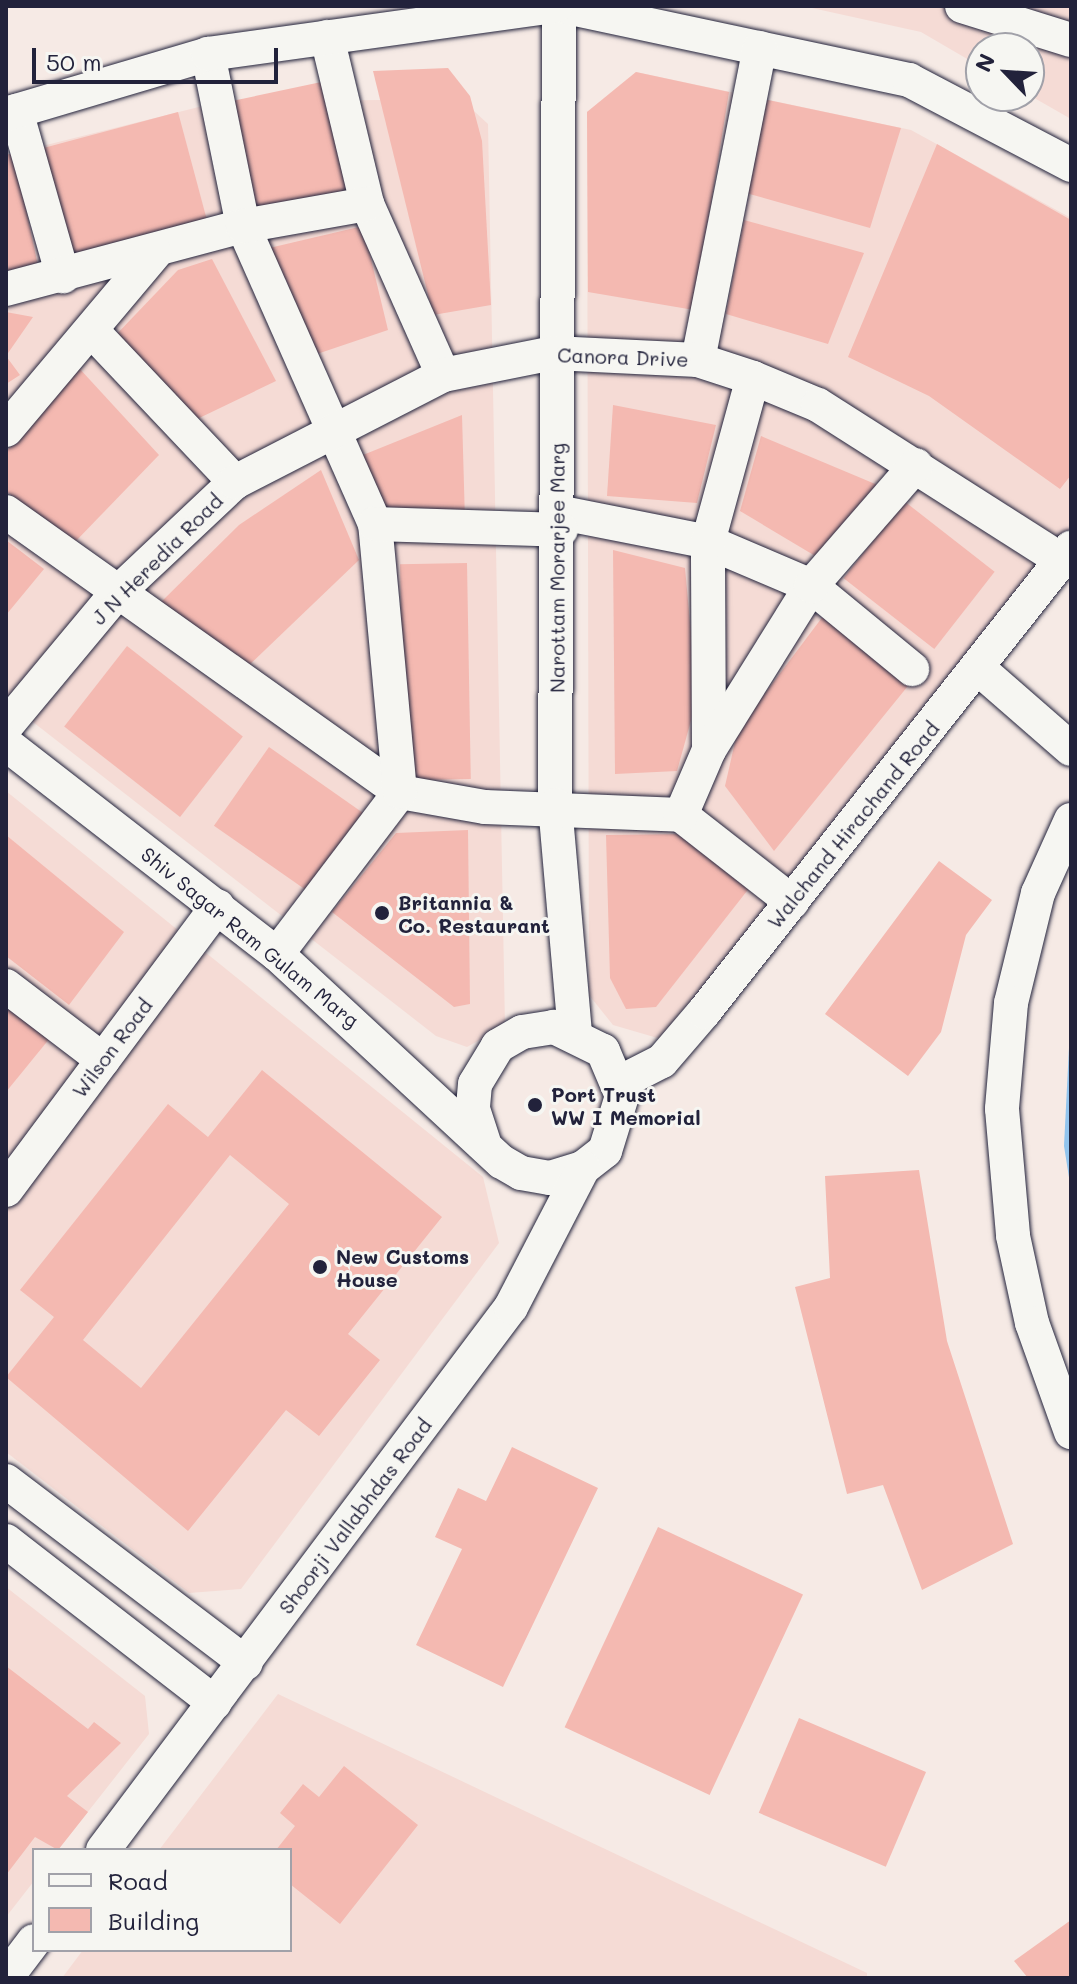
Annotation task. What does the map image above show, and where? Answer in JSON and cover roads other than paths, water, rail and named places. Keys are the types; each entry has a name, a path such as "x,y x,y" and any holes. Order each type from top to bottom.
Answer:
{"street":[{"path":"63,276 11,112 208,54 559,6 909,80 1071,165"},
{"name":"Narottam Morarjee Marg","path":"559,6 553,353 561,521 555,805 575,1033"},
{"path":"962,6 1071,40"},
{"path":"327,37 367,204 443,375"},
{"path":"698,360 760,48"},
{"path":"208,54 243,226 337,426 375,524 400,792 277,954"},
{"path":"6,289 155,253 243,226 367,204"},
{"path":"6,430 93,332 155,253"},
{"path":"93,332 235,482"},
{"name":"Canora Drive","path":"337,426 443,375 553,353 698,360 753,378 818,405 1066,554"},
{"path":"709,750 708,542 753,378"},
{"name":"J N Heredia Road","path":"6,726 115,595 235,482 337,426"},
{"path":"681,815 709,750 811,586 916,465"},
{"path":"6,512 115,595 400,792 485,807 555,805 681,815 792,902"},
{"path":"375,524 561,521 708,542 811,586 912,669"},
{"name":"Walchand Hirachand Road","path":"619,1083 662,1061 792,902 1066,554"},
{"path":"978,668 1071,749"},
{"name":"Shiv Sagar Ram Gulam Marg","path":"6,744 277,954 484,1142"},
{"path":"1071,820 1038,893 1011,1003 1002,1109 1013,1236 1032,1323 1071,1432"},
{"name":"Wilson Road","path":"6,1190 218,906"},
{"path":"6,986 103,1060"},
{"path":"522,1032 575,1033 603,1051 619,1083 618,1128 583,1168 550,1178 521,1173 484,1142 473,1109 475,1084 498,1046 522,1032"},
{"name":"Shoorji Vallabhdas Road","path":"105,1848 511,1307 583,1168"},
{"path":"6,1481 246,1663"},
{"path":"41,1508 8,1546 215,1703"},
{"path":"6,1978 32,1944"}],"water":[{"path":"1071,1008 1071,1190 1064,1146"}],"place":[{"name":"Britannia & Co. Restaurant","path":"382,913"},
{"name":"Port Trust WW I Memorial","path":"535,1105"},
{"name":"New Customs House","path":"320,1267"}]}
